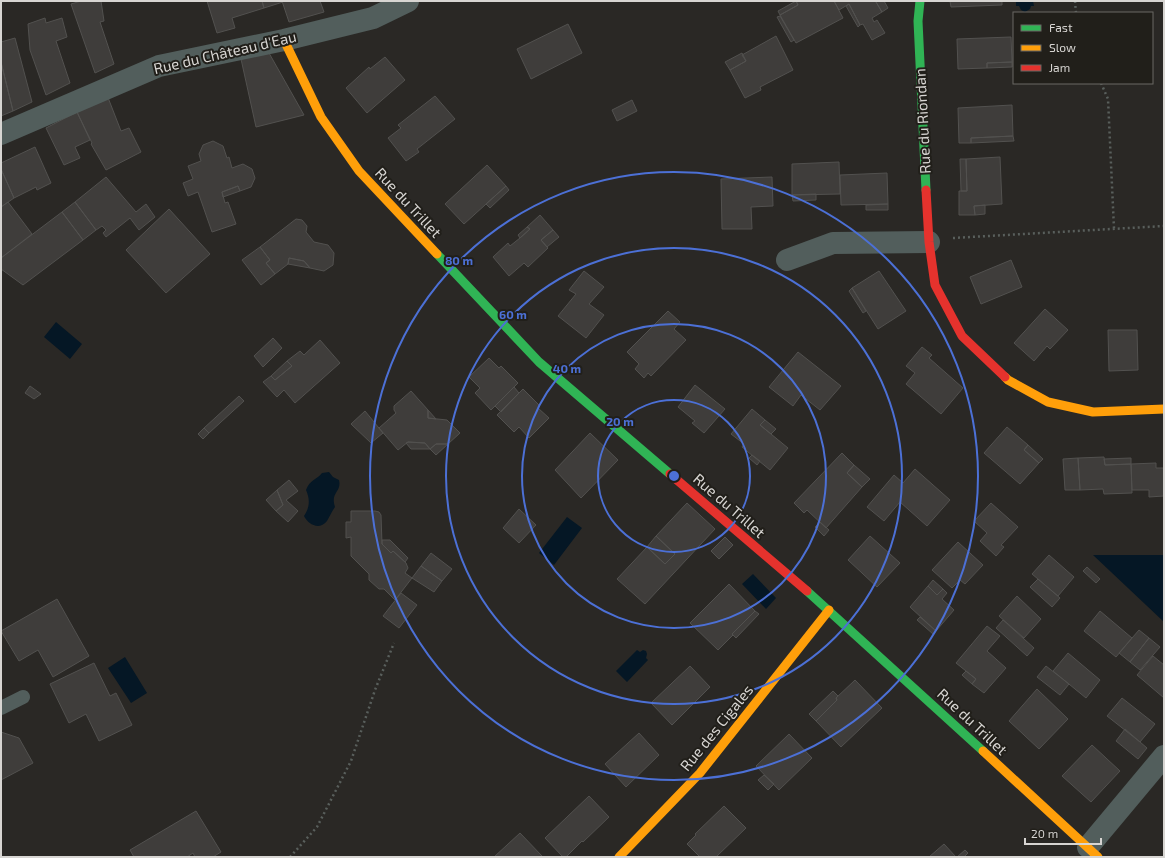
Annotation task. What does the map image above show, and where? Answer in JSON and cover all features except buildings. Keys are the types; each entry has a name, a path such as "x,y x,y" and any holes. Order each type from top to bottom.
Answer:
{"street":[{"name":"Rue du Château d'Eau","path":"1,134 159,66 284,40 373,18 408,1"},
{"name":"Rue du Riondan","path":"920,1 918,21 929,242 935,285 962,336 1008,380 1048,402 1092,412 1164,409"},
{"name":"Rue du Trillet","path":"284,40 321,117 359,171 528,351 829,610 1093,852"},
{"path":"787,260 833,243 929,242"},
{"name":"Rue des Cigales","path":"619,857 700,774 829,610"},
{"path":"1093,852 1164,756"}],"lane":[{"path":"1,708 23,697"}],"path":[{"path":"1076,1 1076,12"},
{"path":"1101,84 1108,99 1114,229"},
{"path":"929,242 963,237 1164,226"},
{"path":"290,857 317,827 351,761 375,690 394,643"}],"water":[{"path":"1016,1 1033,1 1034,6 1031,6 1030,9 1025,12 1021,10 1019,6 1016,6"},
{"path":"56,322 82,344 70,359 44,337"},
{"path":"329,472 333,477 339,480 339,487 334,498 335,507 327,521 321,526 317,526 308,522 304,516 309,503 306,490 309,484 322,473"},
{"path":"567,517 582,528 554,565 539,553"},
{"path":"1093,555 1164,555 1164,622"},
{"path":"753,574 776,598 766,609 742,584"},
{"path":"637,650 640,652 643,650 646,651 646,658 648,660 627,682 616,671"},
{"path":"125,657 147,693 131,703 108,668"}],"traffic: fast":[{"path":"920,1 918,21 926,190"},
{"path":"437,254 539,362 670,474"},
{"path":"807,591 983,751"}],"traffic: slow":[{"path":"284,40 321,117 359,171 437,254"},
{"path":"1005,377 1048,402 1093,412 1164,409"},
{"path":"619,857 700,773 829,610"},
{"path":"983,751 1098,857"}],"traffic: jam":[{"path":"926,190 929,242 935,285 962,336 1005,377"},
{"path":"670,474 807,591"}]}
